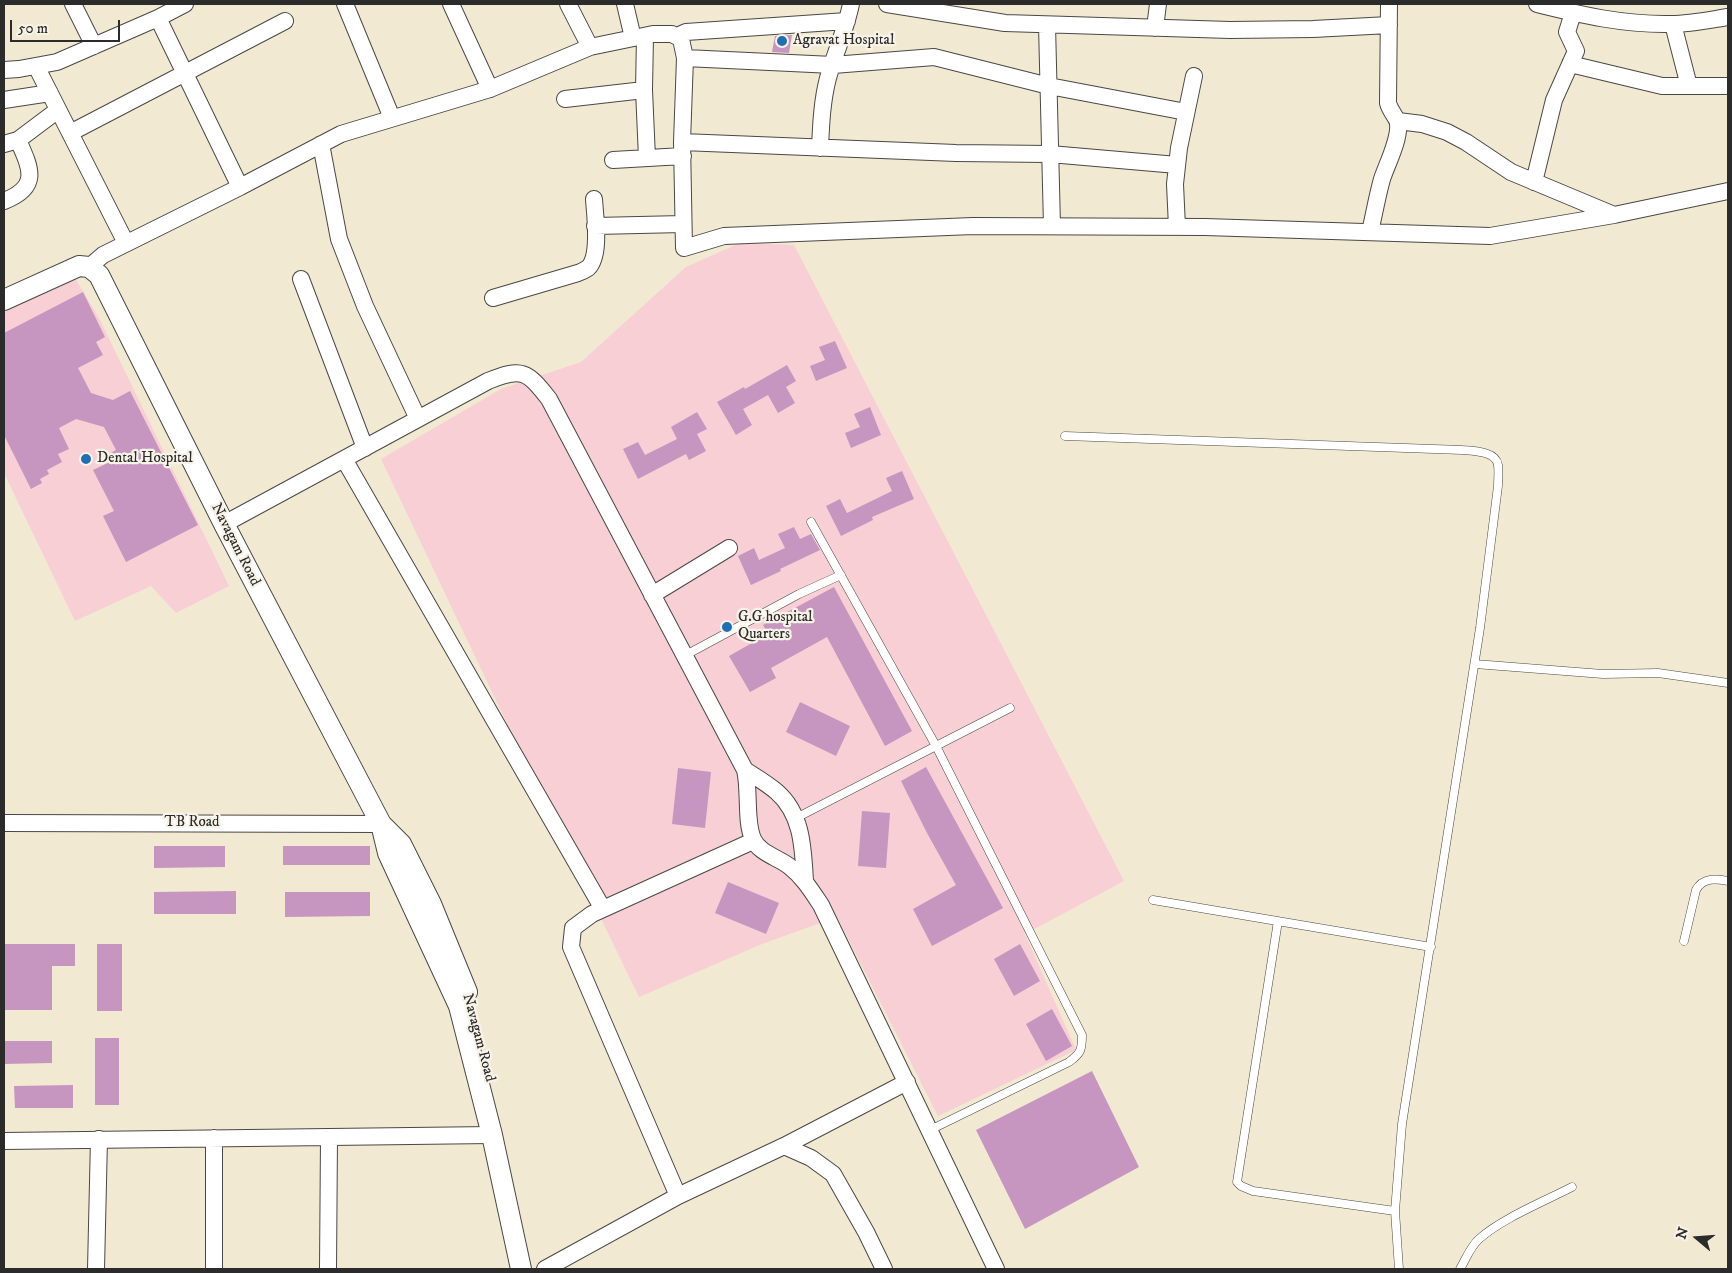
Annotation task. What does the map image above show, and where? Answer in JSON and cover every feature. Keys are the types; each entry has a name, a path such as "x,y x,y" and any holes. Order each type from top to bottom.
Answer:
{"street":[{"path":"73,4 94,46"},
{"path":"4,70 20,70 58,62 158,18 185,4"},
{"path":"345,4 392,118"},
{"path":"451,4 490,88"},
{"path":"568,4 590,47"},
{"path":"625,4 639,37 647,158"},
{"path":"820,148 823,105 851,4"},
{"path":"887,4 1005,23 1047,25 1230,30 1304,30 1389,25"},
{"path":"1155,28 1158,4"},
{"path":"1389,4 1388,103 1392,115 1398,121 1422,124 1447,132 1466,142 1511,172 1614,215"},
{"path":"1538,4 1590,17 1646,24 1673,24 1728,17"},
{"path":"1534,182 1554,100 1576,51 1566,32 1572,13"},
{"path":"158,18 240,187"},
{"path":"70,133 284,21"},
{"path":"677,36 686,32 847,21"},
{"path":"1673,24 1689,86"},
{"path":"1047,25 1052,226"},
{"path":"4,300 79,266 89,267 103,254 240,187 341,134 490,88 590,47 665,33 681,39 685,58 682,149 684,248 724,236 973,226 1178,227 1490,236 1614,215 1728,191"},
{"path":"685,58 833,65 934,57 1049,86 1186,112"},
{"path":"1570,64 1662,86 1728,86"},
{"path":"36,66 126,243"},
{"path":"1178,227 1175,184 1177,164 1194,76"},
{"path":"565,99 644,90"},
{"path":"4,100 50,93"},
{"path":"4,201 17,196 24,190 30,179 29,168 11,142 58,110"},
{"path":"1370,232 1382,180 1397,135 1398,121"},
{"path":"321,144 339,239 365,306 418,419"},
{"path":"613,160 647,158 682,149 820,148 956,154 1050,154 1177,164"},
{"path":"493,298 587,269 592,263 596,246 594,199"},
{"path":"595,226 683,224"},
{"name":"Navagam Road","path":"89,267 100,275 224,524 381,824 388,853 459,1006 492,1135 521,1269"},
{"path":"301,279 365,448"},
{"path":"224,524 488,381 517,372 527,375 538,384 549,399 745,770 748,784 750,830 753,841 761,850 788,866 806,881 821,905 996,1269"},
{"path":"344,459 603,909"},
{"path":"652,595 728,548"},
{"path":"745,770 778,792 796,818 802,843 806,881"},
{"name":"TB Road","path":"4,823 381,824"},
{"name":"Navagam Road","path":"381,824 401,844 431,904 466,990 493,1092 532,1269"},
{"path":"678,1196 571,947 573,928 592,914 753,841"},
{"path":"545,1269 678,1196 784,1146 907,1082"},
{"path":"4,1141 492,1135"},
{"path":"214,1138 214,1269"},
{"path":"328,1269 329,1138"},
{"path":"96,1269 99,1140"},
{"path":"784,1146 812,1158 833,1174 866,1232 884,1269"}],"lane":[{"path":"1065,436 1462,450 1482,452 1493,457 1498,463 1498,486 1475,664 1402,1124 1395,1211 1399,1269"},
{"path":"811,522 936,746 1082,1035 1082,1049 1069,1062 930,1130"},
{"path":"684,656 800,594 841,575"},
{"path":"1475,664 1603,674 1658,673 1728,683"},
{"path":"796,818 1010,708"},
{"path":"1684,941 1696,890 1699,885 1712,879 1728,881"},
{"path":"1153,900 1431,947"},
{"path":"1278,921 1237,1182 1241,1186 1253,1191 1395,1211"},
{"path":"1460,1269 1470,1249 1479,1239 1500,1224 1572,1187"}],"shaded area":[{"name":"G.G hospital Quarters","path":"740,243 794,245 1124,881 1025,934 1076,1050 938,1116 837,917 762,944 639,997 381,459 501,389 581,362 686,267"},
{"name":"Dental Hospital","path":"72,273 99,318 229,586 176,613 151,586 75,621 4,473 4,308"}],"building":[{"path":"792,35 789,53 772,52 775,36"},
{"path":"83,292 105,337 96,342 103,355 78,368 91,393 113,400 130,391 198,525 126,562 103,516 114,511 93,470 110,462 107,455 116,450 104,427 76,419 59,428 69,449 58,454 62,462 47,470 49,474 40,479 42,483 31,489 4,435 4,333"},
{"path":"835,341 847,368 816,381 810,366 825,360 819,347"},
{"path":"787,365 796,381 786,387 795,403 778,413 768,395 743,409 752,425 736,435 717,402 744,387 745,389"},
{"path":"870,407 881,435 851,448 845,433 860,427 854,414"},
{"path":"697,412 707,429 697,434 706,451 689,460 686,454 638,479 623,449 638,442 645,455 677,439 671,427"},
{"path":"902,471 914,499 872,517 873,520 841,536 826,506 840,499 847,513 892,491 886,478"},
{"path":"794,527 800,539 811,534 820,550 751,585 738,556 754,548 759,560 785,548 778,534"},
{"path":"834,587 912,731 885,746 827,637 771,668 776,678 750,692 729,656 768,634 763,625"},
{"path":"800,702 850,726 836,756 786,732"},
{"path":"926,767 1003,908 932,946 913,909 956,885 901,781"},
{"path":"678,768 711,772 705,828 672,824"},
{"path":"862,811 890,813 886,868 858,866"},
{"path":"154,846 225,846 225,867 154,868"},
{"path":"283,846 370,846 370,865 283,865"},
{"path":"728,882 779,903 766,934 715,913"},
{"path":"236,891 236,914 154,914 154,892"},
{"path":"285,892 370,892 370,916 285,917"},
{"path":"5,944 75,944 75,966 52,966 52,1010 4,1010"},
{"path":"97,944 122,944 122,1011 97,1011"},
{"path":"1020,944 1040,981 1014,996 994,959"},
{"path":"1052,1009 1072,1046 1046,1061 1026,1024"},
{"path":"95,1038 119,1038 119,1105 95,1105"},
{"path":"4,1041 52,1041 52,1063 4,1064"},
{"path":"1092,1071 1139,1167 1025,1229 976,1130"},
{"path":"73,1085 73,1108 15,1108 14,1086"}],"place":[{"name":"Agravat Hospital","path":"782,41"},
{"name":"Dental Hospital","path":"86,459"},
{"name":"G.G hospital Quarters","path":"727,627"}]}
